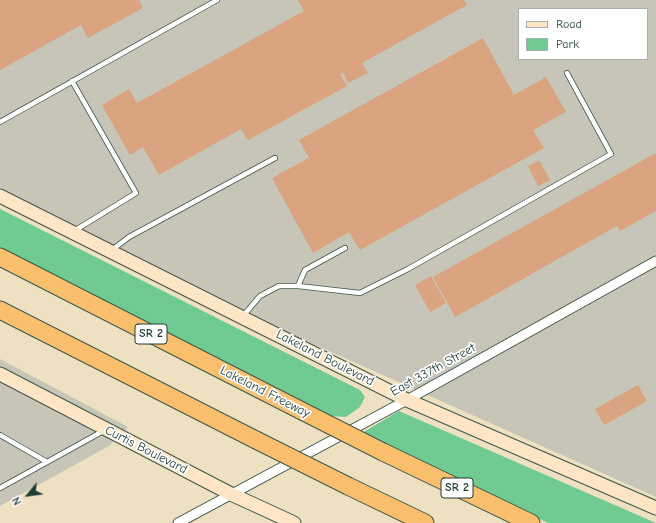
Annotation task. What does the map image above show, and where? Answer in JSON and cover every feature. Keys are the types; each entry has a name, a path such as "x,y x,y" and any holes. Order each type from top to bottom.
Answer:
{"highway":[{"name":"Lakeland Freeway","path":"0,257 383,452 531,523"},
{"path":"0,310 256,440 425,523"}],"street":[{"name":"Lakeland Boulevard","path":"0,196 407,400 656,507"},
{"name":"East 337th Street","path":"178,523 407,400 656,261"},
{"name":"Curtis Boulevard","path":"0,374 231,494 294,523"}],"lane":[{"path":"0,122 217,0"},
{"path":"242,317 260,296 279,286 298,286 360,293 408,269 611,154 567,73"},
{"path":"72,81 136,193 72,232"},
{"path":"110,251 129,237 275,158"},
{"path":"298,286 305,270 346,248"},
{"path":"0,488 106,430"},
{"path":"0,435 47,462"}],"shaded area":[{"path":"0,0 656,0 656,497 302,339 0,188"},
{"path":"0,359 128,427 109,446 0,506"}],"green space":[{"path":"0,209 360,390 365,397 360,407 346,417 331,416 0,250"},
{"path":"399,411 656,523 548,523 362,433"}],"building":[{"path":"0,0 139,0 143,8 88,38 81,25 0,70"},
{"path":"298,0 464,0 467,5 362,63 368,73 348,83 343,73 340,74 347,86 248,140 241,129 159,175 143,147 130,155 102,105 129,89 137,103 304,11"},
{"path":"483,38 514,95 546,77 566,112 533,130 544,148 360,250 349,232 313,253 272,178 309,158 299,140"},
{"path":"656,153 656,211 620,231 617,226 455,317 433,277"},
{"path":"539,160 550,180 538,186 528,166"},
{"path":"431,276 446,303 430,312 415,285"},
{"path":"638,385 647,401 604,425 595,409"}]}
